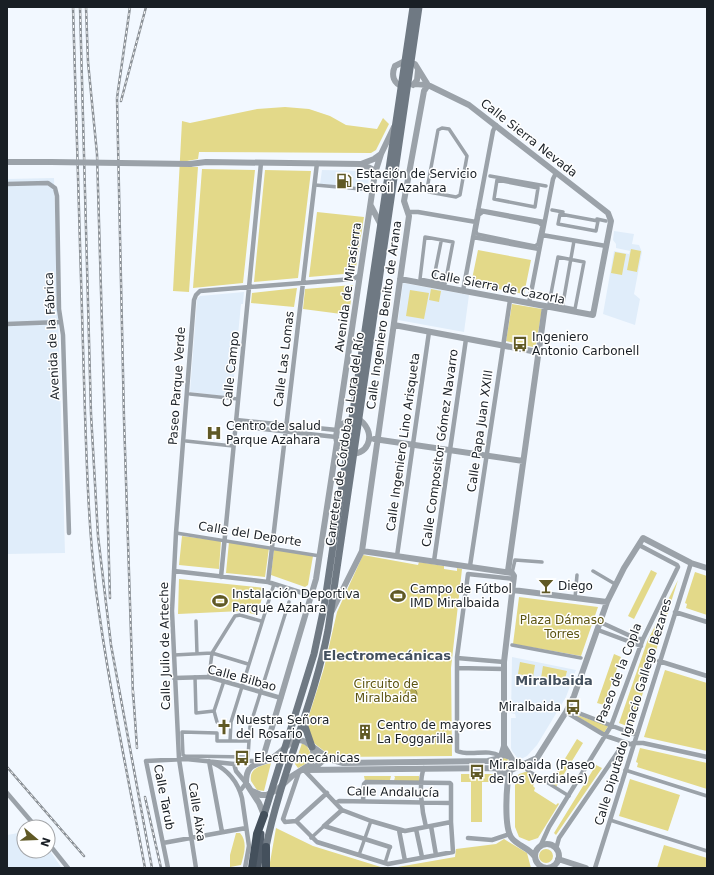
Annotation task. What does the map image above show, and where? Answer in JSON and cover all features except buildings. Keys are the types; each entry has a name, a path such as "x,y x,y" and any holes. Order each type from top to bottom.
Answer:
{"highway":[{"path":"252,868 257,834 264,814"},
{"path":"266,846 266,868"}],"main road":[{"name":"Carretera de Córdoba a Lora del Río","path":"408,61 413,7"},
{"name":"Carretera de Córdoba a Lora del Río","path":"262,868 266,846 282,785 323,657 404,87 419,7"},
{"name":"Carretera de Córdoba a Lora del Río","path":"356,419 381,225 396,124 404,87"},
{"name":"Carretera de Córdoba a Lora del Río","path":"258,868 264,814 320,629 351,453"},
{"path":"303,721 312,747"}],"street":[{"path":"408,61 418,70 428,85 414,84 404,87 393,79 395,66 408,61"},
{"path":"414,84 419,76 418,70"},
{"name":"Calle Sierra Nevada","path":"428,85 469,105 556,173 608,219"},
{"name":"Calle Ingeniero Benito de Arana","path":"330,615 362,551 409,216 404,201 424,91 428,85"},
{"name":"Avenida de Mirasierra","path":"336,440 375,173 381,154 396,124"},
{"path":"463,291 493,131 496,126"},
{"path":"442,128 449,129 467,156 460,195 456,197 429,192 427,189 438,130 442,128"},
{"path":"7,162 190,164 206,162 261,162 361,164 374,159 381,154"},
{"name":"Calle Campo","path":"221,577 261,162"},
{"name":"Calle Las Lomas","path":"268,582 317,163"},
{"path":"361,164 372,169 375,173"},
{"path":"542,223 483,212 479,215 476,231 478,235 536,246 538,244 553,179 556,173"},
{"path":"490,176 546,186"},
{"path":"497,180 538,188 534,207 494,199 497,180"},
{"name":"Avenida de la Fábrica","path":"7,184 48,183 55,188 60,322 63,335 69,534"},
{"path":"315,185 373,190"},
{"path":"371,206 381,225"},
{"path":"478,210 542,223"},
{"path":"542,235 606,246 611,222 608,219 552,210"},
{"path":"408,212 418,212 476,222"},
{"path":"560,214 598,221 596,231 558,224 560,214"},
{"path":"529,303 542,235 542,223"},
{"path":"473,237 539,249"},
{"path":"425,238 453,242 445,284 433,283 420,279 425,238"},
{"path":"562,308 574,241"},
{"path":"433,283 440,242"},
{"name":"Calle Sierra de Cazorla","path":"400,279 433,283 463,291 562,308 593,315 606,246"},
{"path":"558,257 584,262 575,309 562,308 549,304 558,257"},
{"path":"249,288 353,279 360,275"},
{"path":"353,279 359,285"},
{"name":"Paseo Parque Verde","path":"176,533 194,300 200,291 249,288"},
{"name":"Calle Papa Juan XXIII","path":"470,566 510,300"},
{"path":"496,768 504,746 504,666 513,590 509,556 537,352 545,306"},
{"path":"7,324 60,322"},
{"path":"394,325 537,352"},
{"name":"Calle Ingeniero Lino Arisqueta","path":"397,556 429,332"},
{"name":"Calle Compositor Gómez Navarro","path":"434,561 466,338"},
{"path":"190,394 238,399"},
{"path":"235,426 336,440 351,453 361,451 368,444 370,438 369,431 365,424 356,419 338,427 236,420"},
{"path":"370,438 523,461"},
{"path":"262,761 312,596 320,556 336,440"},
{"path":"186,441 233,446"},
{"name":"Calle del Deporte","path":"176,533 272,546 320,556"},
{"name":"Calle Julio de Arteche","path":"176,533 174,571 174,678 179,759"},
{"path":"503,774 526,767 539,755 567,710 598,630 607,602 615,584 642,538 691,563 707,568"},
{"name":"Paseo de la Copla","path":"539,847 549,827 611,726 640,646 678,567 677,564 639,545"},
{"path":"362,551 470,566 511,574"},
{"path":"511,574 515,560 542,562"},
{"name":"Calle Diputado Ignacio Gallego Bezares","path":"595,868 691,563"},
{"path":"174,571 268,582 312,596"},
{"path":"593,571 615,584"},
{"path":"511,574 468,574 457,658 457,751 464,753 494,753 499,757 511,759 526,767 569,796"},
{"path":"575,598 577,575"},
{"path":"230,741 231,722 261,621 274,584"},
{"path":"513,590 607,602"},
{"path":"249,741 216,741 217,733 182,732 183,755 248,757 250,726 289,602"},
{"path":"675,612 707,622"},
{"path":"209,677 212,653 235,616 240,615 261,621"},
{"path":"196,621 197,654"},
{"path":"600,622 637,639 643,639"},
{"path":"598,630 640,646"},
{"path":"635,644 639,642 637,639"},
{"path":"512,645 581,658"},
{"path":"174,655 212,653 248,664"},
{"path":"457,658 504,666"},
{"path":"659,661 707,676"},
{"path":"457,668 504,666"},
{"path":"195,677 196,713 214,711"},
{"name":"Calle Bilbao","path":"174,678 209,677 281,698"},
{"path":"217,722 214,711 224,681"},
{"path":"567,710 636,735"},
{"path":"567,710 606,736 624,743 643,743 707,757"},
{"path":"240,791 246,783 249,769 255,763 272,759 285,746 297,741 305,742 332,760"},
{"path":"525,846 536,862 545,868 552,867 558,859 556,849 559,838 624,743"},
{"path":"504,746 514,766 507,782 508,825 510,834 514,840 525,846 539,847 548,845 556,849"},
{"path":"252,791 261,795 270,794 311,764 313,758 312,747"},
{"path":"311,776 313,769 326,759 343,763 362,763 488,761 499,757"},
{"path":"179,759 234,764 241,761 262,761"},
{"name":"Calle Tarub","path":"168,868 146,761 179,759"},
{"name":"Calle Aixa","path":"179,759 196,868"},
{"path":"209,761 227,772 240,791 249,849 244,868"},
{"path":"209,761 222,832"},
{"path":"323,761 322,765 326,769"},
{"path":"234,764 236,771 252,791 264,814"},
{"path":"424,768 422,802 436,855"},
{"path":"301,771 313,769 496,768 503,774 507,782"},
{"path":"625,770 707,796"},
{"path":"301,771 311,776 342,810 399,830 416,829 451,822"},
{"path":"301,771 283,819 285,822 296,821 327,793"},
{"path":"296,821 311,838 317,842 385,863 453,852 451,784 422,782 366,782 364,784 363,802"},
{"path":"7,793 29,819"},
{"name":"Calle Andalucía","path":"336,803 339,801 451,803"},
{"path":"311,838 342,810"},
{"path":"360,855 371,820"},
{"path":"610,820 707,851"},
{"path":"324,826 390,847 385,863"},
{"path":"163,843 246,828"},
{"path":"416,829 422,857"},
{"path":"399,830 405,860"},
{"path":"468,838 492,840 510,834"},
{"path":"536,862 539,847"},
{"path":"56,853 68,868"},
{"path":"558,859 586,868"}],"shaded area":[{"name":"Estación de Servicio Petroil Azahara","path":"322,170 365,171 369,175 368,188 320,184"},
{"path":"54,178 65,553 7,554 7,179"},
{"path":"614,231 634,234 632,244 639,245 642,252 634,294 640,299 635,325 603,314 614,251 629,254 630,251 616,248 616,244 613,240"},
{"path":"403,283 469,295 464,332 398,320"},
{"path":"244,292 243,304 241,304 232,397 190,392 197,299 200,296"},
{"path":"512,657 576,670 566,697 537,745 527,756 519,760 511,748 511,718 516,718 515,714 511,713"},
{"path":"411,688 415,690 417,694 415,698 411,700 407,698 405,694 407,690"},
{"path":"16,833 16,859 56,859 61,867 7,868 7,835"}],"green space":[{"path":"285,107 309,109 330,116 346,125 377,129 383,118 389,124 376,150 371,153 199,152 198,159 187,161 187,167 198,167 189,292 173,291 182,121 190,123 257,109"},
{"path":"202,169 255,170 243,283 193,288"},
{"path":"265,170 311,171 298,278 254,282"},
{"path":"317,212 364,217 355,273 309,277"},
{"path":"631,249 641,251 637,272 627,270"},
{"path":"478,250 531,260 524,294 471,284"},
{"path":"615,252 626,254 622,275 611,273"},
{"path":"353,285 349,315 303,309 305,289"},
{"path":"297,288 294,307 251,303 252,293"},
{"path":"431,289 441,291 439,302 429,300"},
{"path":"410,290 429,293 424,319 406,316"},
{"path":"512,304 542,309 536,345 533,345 533,347 506,341"},
{"path":"182,536 221,541 219,569 179,565"},
{"path":"229,542 269,548 265,577 226,573"},
{"path":"274,549 313,556 308,585 305,587 271,575"},
{"name":"Circuito de Miralbaida","path":"363,555 418,565 419,562 444,566 444,569 457,571 457,568 462,569 451,668 452,756 332,757 315,744 308,734 307,722 324,668 337,612"},
{"path":"651,570 657,573 634,619 628,616"},
{"path":"695,572 707,576 707,615 686,608 687,604 685,603"},
{"name":"Instalación Deportiva Parque Azahara","path":"179,579 265,588 257,615 242,611 178,614"},
{"path":"678,580 632,728 619,723 647,642"},
{"name":"Plaza Dámaso Torres","path":"519,597 598,607 581,656 513,644"},
{"path":"614,654 621,657 604,705 597,703"},
{"path":"520,662 535,665 533,677 518,674"},
{"path":"543,666 567,671 564,683 541,678"},
{"path":"665,670 707,683 707,751 644,737"},
{"path":"572,713 608,726 604,733"},
{"path":"577,739 583,743 556,787 550,783"},
{"path":"302,743 307,746 311,754 309,762 298,768 295,764"},
{"path":"640,748 707,763 707,789 637,767 638,763 636,762"},
{"path":"502,758 506,758 510,764 506,770 502,770 498,766 498,762"},
{"path":"271,763 264,791 257,790 251,781 252,773 256,768"},
{"path":"596,765 602,768 556,835 554,833"},
{"path":"528,771 538,778 533,786 535,788 534,791 556,805 558,803 559,804 538,838 529,841 519,837 515,827 515,780 519,774"},
{"path":"461,774 493,774 498,778 498,782 482,782 482,822 471,822 471,782 461,782"},
{"path":"364,776 391,776 390,780 365,781"},
{"path":"394,776 419,776 419,781 394,781"},
{"path":"630,779 680,795 668,831 619,816"},
{"path":"276,828 313,846 384,868 269,868"},
{"path":"236,833 240,833 244,840 244,852 241,865 230,867 230,855"},
{"path":"504,839 527,853 531,868 392,868 455,857 456,849 496,844"},
{"path":"664,845 707,858 707,868 657,868"},
{"path":"546,849 551,851 553,856 551,861 546,863 541,861 539,856 541,851"}],"railway":[{"path":"73,7 86,436 92,546 96,590 106,660 145,868"},
{"path":"80,7 91,414 98,536 111,645 152,868"},
{"path":"86,7 88,62 97,154 110,598"},
{"path":"130,7 117,98 124,419 133,696"},
{"path":"121,101 146,7"},
{"path":"133,691 137,748"},
{"path":"7,767 84,856"},
{"path":"145,797 161,868"}],"place":[{"name":"Estación de Servicio Petroil Azahara","path":"344,181"},
{"name":"Ingeniero Antonio Carbonell","path":"520,344"},
{"name":"Centro de salud Parque Azahara","path":"214,433"},
{"name":"Diego","path":"546,586"},
{"name":"Campo de Fútbol IMD Miralbaida","path":"398,596"},
{"name":"Instalación Deportiva Parque Azahara","path":"220,601"},
{"name":"Miralbaida","path":"573,707"},
{"name":"Nuestra Señora del Rosario","path":"224,727"},
{"name":"Centro de mayores La Foggarilla","path":"365,732"},
{"name":"Electromecánicas","path":"242,758"},
{"name":"Miralbaida (Paseo de los Verdiales)","path":"477,772"}],"district":[{"name":"Electromecánicas","path":"387,655"},
{"name":"Miralbaida","path":"554,680"}]}
